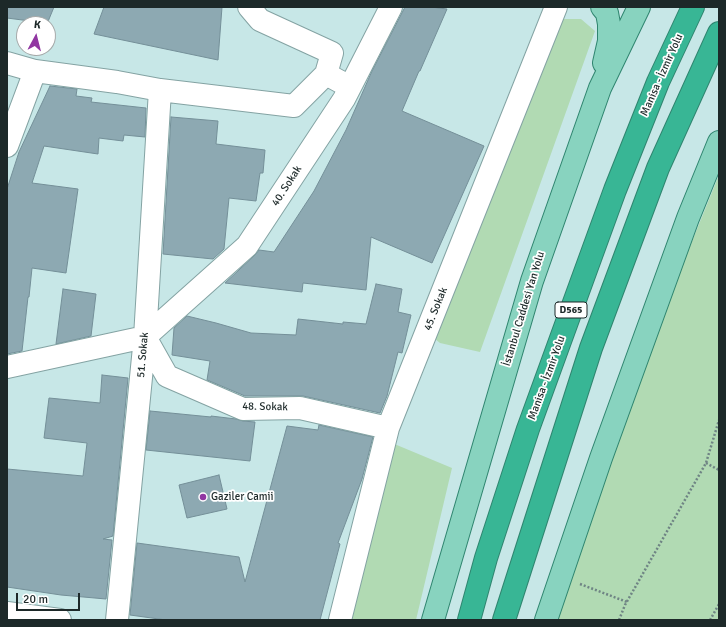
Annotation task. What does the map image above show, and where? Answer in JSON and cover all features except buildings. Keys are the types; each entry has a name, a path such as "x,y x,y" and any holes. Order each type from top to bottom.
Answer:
{"highway":[{"name":"Manisa - İzmir Yolu","path":"469,620 486,558 528,429 615,190 658,82 693,7"},
{"name":"D565","path":"504,620 591,348 658,168 719,32"}],"main road":[{"path":"600,88 609,41 610,24 607,13 602,7"},
{"name":"İstanbul Caddesi Yan Yolu","path":"433,620 532,281 600,88 639,7"},
{"path":"546,620 604,451 688,218 719,142"}],"street":[{"path":"7,63 35,71 117,82 160,90 294,106 326,74 332,53 260,20 249,7"},
{"name":"40. Sokak","path":"146,337 247,246 344,100 391,7"},
{"name":"45. Sokak","path":"340,620 388,428 556,7"},
{"path":"7,146 35,71"},
{"path":"326,74 350,87"},
{"name":"51. Sokak","path":"117,620 146,337 160,90"},
{"path":"7,367 146,337"},
{"name":"48. Sokak","path":"146,337 167,376 243,409 300,408 388,428"},
{"path":"7,613 60,620"}],"path":[{"path":"619,620 627,602 706,463 719,420"},
{"path":"706,463 719,470"},
{"path":"576,582 627,602"},
{"path":"710,620 719,604"}],"green space":[{"path":"563,19 581,19 595,31 480,352 440,343 435,339"},
{"path":"719,175 719,620 553,620 684,261"},
{"path":"392,443 452,468 416,620 346,620"}],"place":[{"name":"Gaziler Camii","path":"203,497"}]}
